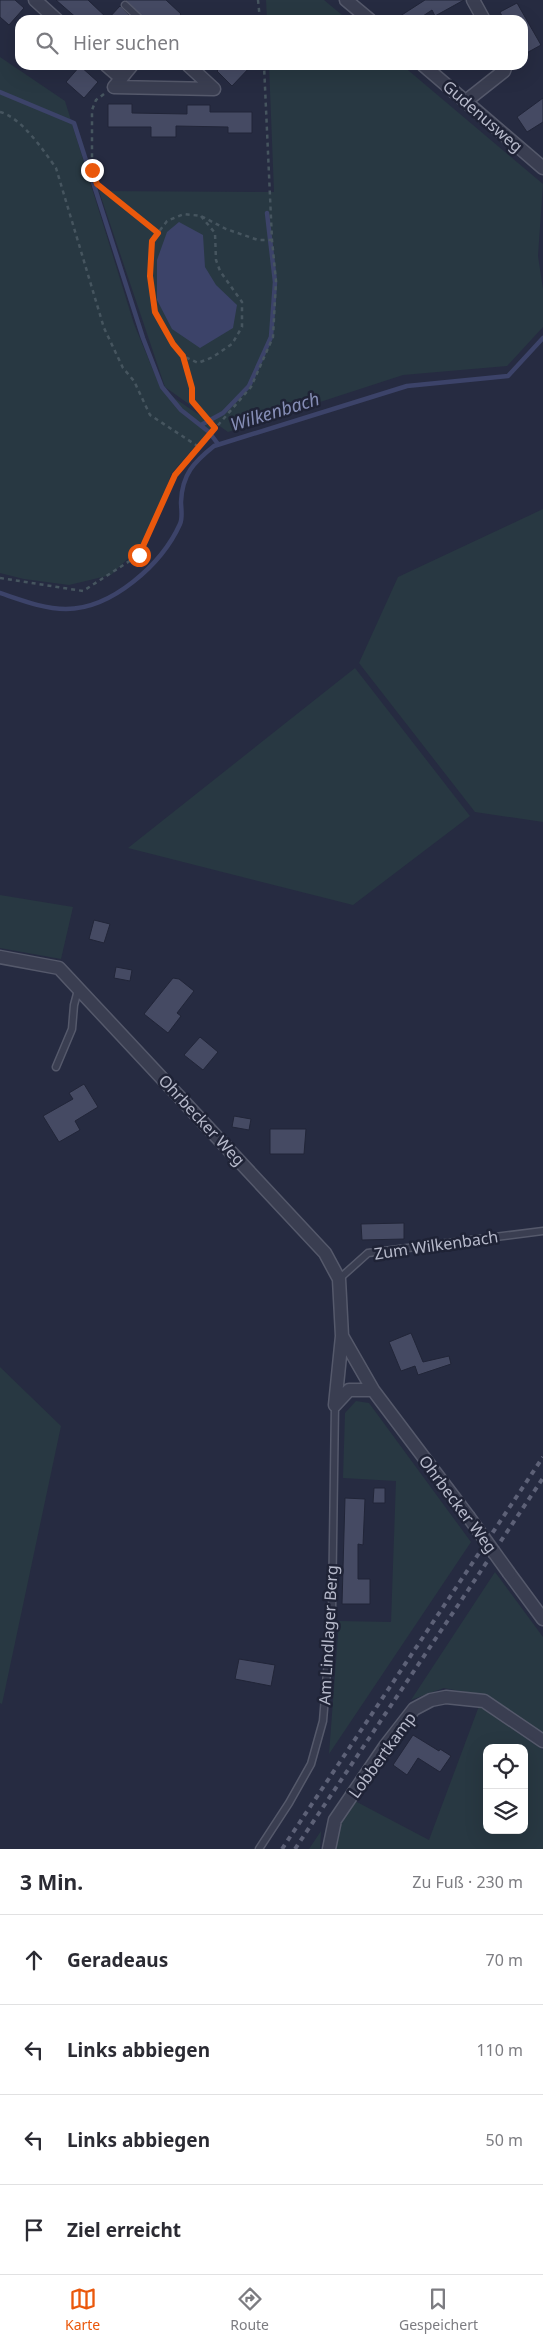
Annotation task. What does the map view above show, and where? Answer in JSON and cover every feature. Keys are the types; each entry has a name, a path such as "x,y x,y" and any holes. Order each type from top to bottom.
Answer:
{"street":[{"path":"346,0 364,15"},
{"path":"473,0 481,15"},
{"path":"40,2 52,15"},
{"path":"109,70 117,83"},
{"path":"117,83 128,70"},
{"path":"117,83 214,89 193,70"},
{"name":"Gudenusweg","path":"429,70 541,162"},
{"path":"466,100 504,70"},
{"name":"Ohrbecker Weg","path":"0,957 59,968 325,1253 339,1279 342,1336 335,1405"},
{"name":"Ohrbecker Weg","path":"342,1336 373,1390 543,1619"},
{"path":"335,1405 349,1390 373,1390"},
{"name":"Lobbertkamp","path":"329,1849 335,1820 386,1745 414,1709 431,1700 446,1697 484,1701 543,1741"}],"lane":[{"path":"125,5 136,15"},
{"path":"56,1067 72,1029 74,1006 79,989"},
{"name":"Zum Wilkenbach","path":"339,1279 368,1253 543,1231"},
{"name":"Am Lindlager Berg","path":"259,1849 289,1803 311,1764 323,1721 332,1610 335,1405"}],"path":[{"path":"258,0 260,15"},
{"path":"0,578 83,591 139,555 175,475 251,387 273,337 276,281 272,240 264,70"},
{"path":"117,83 96,100 92,110 92,170 97,184 158,233"},
{"path":"0,112 19,124 43,148 56,168 104,328 150,414 199,447"},
{"path":"215,428 192,401 192,388 183,356 173,344 155,312 150,276 152,241 167,221 184,214 201,216 226,229 258,240 272,240"},
{"path":"183,356 198,363 213,357 232,344 242,327 242,302 220,271 216,260 215,234 201,216"}],"shaded area":[{"path":"266,0 324,0 342,15 267,15"},
{"path":"0,57 15,67 15,70 19,70 65,101 134,324 161,389 214,425 171,474 150,537 111,575 69,585 24,579 0,573"},
{"path":"269,70 408,70 543,184 538,256 543,289 543,327 507,366 403,375 228,432 165,387 99,191 274,192"},
{"path":"543,509 543,822 475,812 359,663 398,577"},
{"path":"355,668 470,816 353,905 128,848"},
{"path":"0,895 73,907 61,959 0,948"},
{"path":"0,1367 61,1426 2,1704 0,1703"},
{"path":"356,1401 369,1403 471,1542 329,1754 339,1621 391,1622 396,1481 343,1478 345,1413"},
{"path":"495,1572 543,1637 543,1734 487,1696 444,1688 411,1700"},
{"path":"479,1706 543,1750 543,1849 336,1849 341,1822 355,1801 429,1840"},
{"path":"321,1831 320,1849 309,1849"}],"water":[{"path":"179,222 203,235 205,267 216,285 237,305 233,328 200,348 172,329 157,300 157,260 167,232"}],"building":[{"path":"0,0 15,0 24,8 18,15 15,15 15,18 9,25 0,17"},
{"path":"56,0 88,0 104,15 73,15"},
{"path":"125,0 166,0 181,14 180,15 141,15"},
{"path":"425,0 464,0 437,15 434,15 432,10 424,15 402,15"},
{"path":"517,3 524,15 502,15 500,12"},
{"path":"120,6 129,15 112,15"},
{"path":"528,22 541,45 528,52"},
{"path":"76,70 84,70 98,82 84,98 66,82"},
{"path":"218,70 247,70 232,86"},
{"path":"543,98 543,122 527,132 517,117"},
{"path":"108,104 132,104 132,113 187,114 187,105 210,105 210,112 252,112 252,133 228,133 228,127 176,126 176,137 151,137 151,127 108,127"},
{"path":"94,920 110,924 104,943 89,939"},
{"path":"116,967 132,970 130,981 114,978"},
{"path":"173,978 179,979 194,991 177,1013 181,1016 168,1033 144,1014"},
{"path":"200,1037 218,1052 203,1070 184,1055"},
{"path":"84,1084 98,1107 75,1121 80,1130 59,1142 43,1116 73,1099 69,1093"},
{"path":"234,1116 251,1119 249,1130 232,1127"},
{"path":"270,1129 306,1129 304,1154 270,1154"},
{"path":"404,1223 404,1239 362,1240 361,1224"},
{"path":"411,1333 423,1362 449,1356 451,1364 418,1375 415,1366 401,1371 389,1342"},
{"path":"374,1488 385,1488 385,1503 373,1503"},
{"path":"345,1498 365,1499 363,1545 358,1544 358,1579 370,1579 370,1604 342,1604"},
{"path":"239,1659 275,1665 271,1686 235,1679"},
{"path":"413,1735 451,1756 440,1772 418,1758 407,1775 393,1765"}],"waterway":[{"path":"0,92 74,123 143,338 162,387 181,410 209,432"},
{"path":"201,425 223,413 249,386 271,337 275,282 267,213"},
{"name":"Wilkenbach","path":"0,593 33,604 58,609 83,607 101,601 118,593 148,568 172,539 181,522 182,492 187,476 195,463 214,446 407,386 508,376 543,338"},
{"path":"212,436 218,444"}],"railway":[{"path":"282,1849 543,1457"},
{"path":"295,1849 543,1478"}],"route":[{"path":"92,170 97,184 124,208 158,233 152,241 150,276 155,312 173,344 183,356 192,388 192,401 215,428 175,475 139,555"}]}
